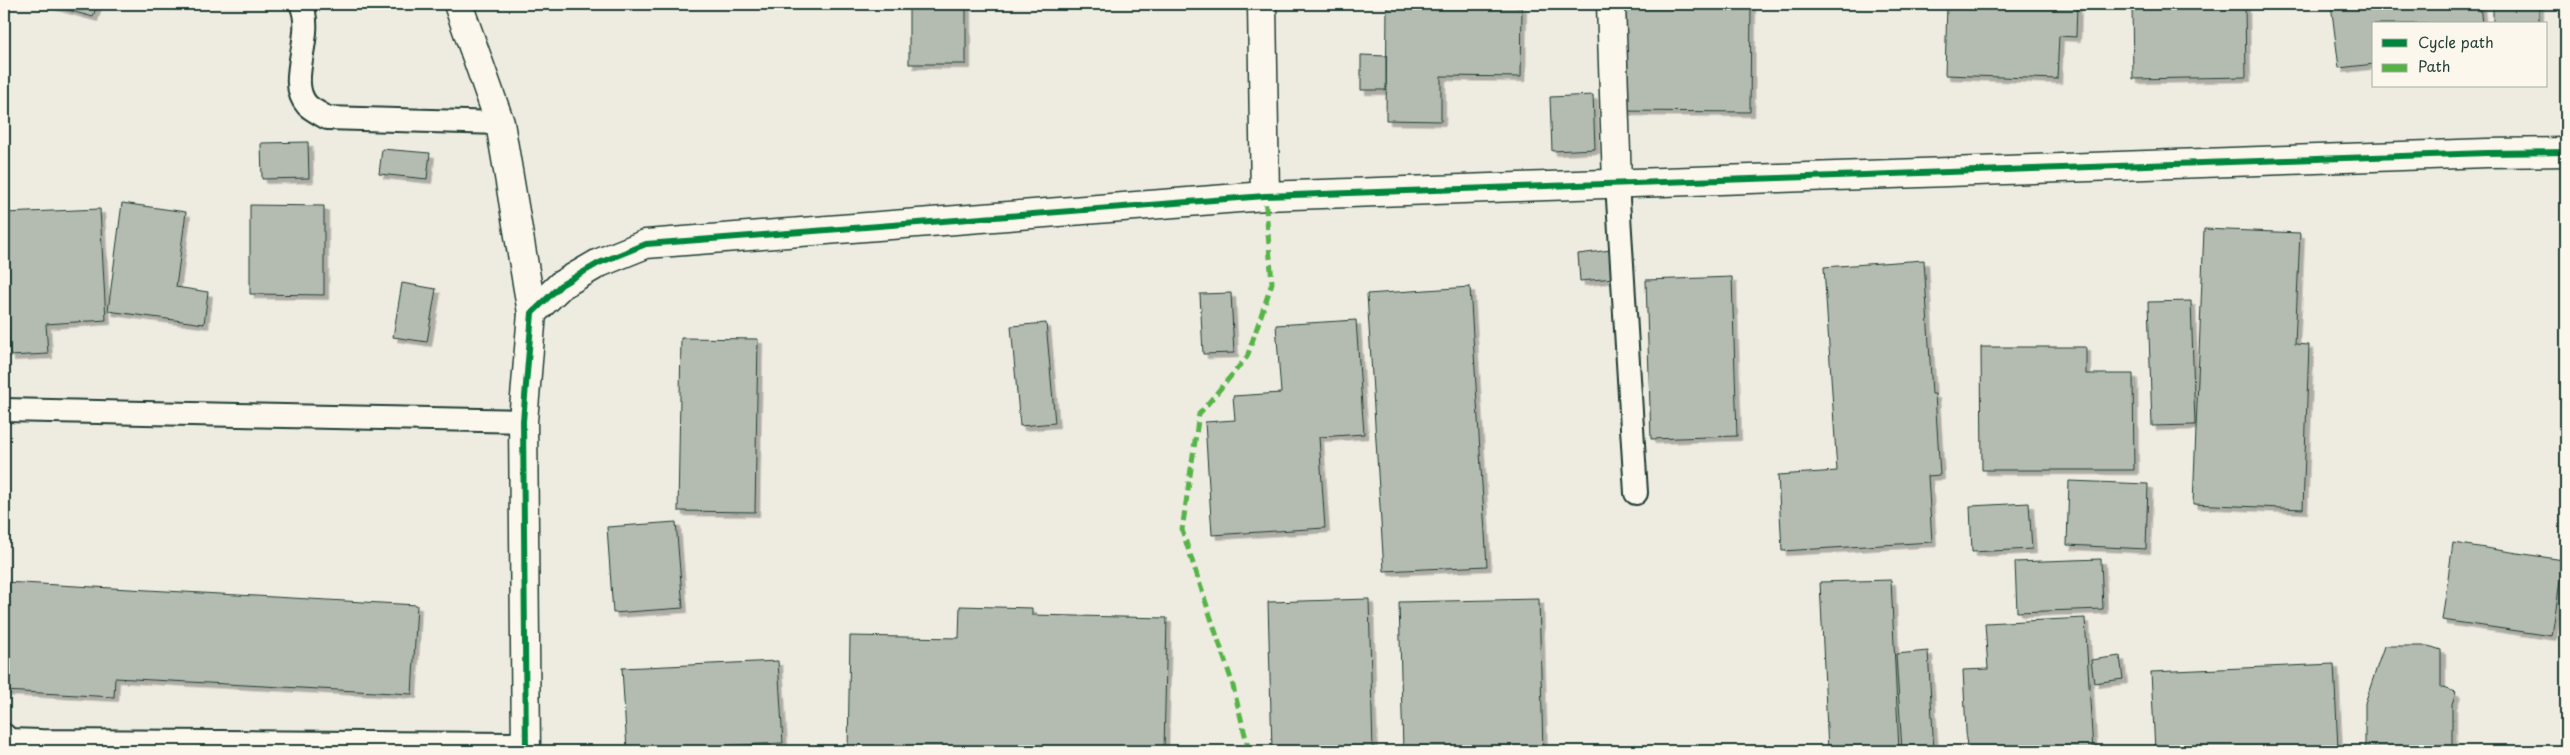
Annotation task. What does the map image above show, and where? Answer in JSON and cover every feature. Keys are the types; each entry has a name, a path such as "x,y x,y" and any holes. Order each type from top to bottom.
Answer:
{"street":[{"path":"458,4 500,123 532,313 524,421 526,748"},
{"path":"1262,4 1265,196"},
{"path":"1610,4 1617,183"},
{"path":"532,313 561,285 599,262 646,244 1265,196 2477,153 2566,152"}],"lane":[{"path":"301,4 307,16 304,49 297,85 307,105 327,118 500,123"},
{"path":"1617,183 1636,493"},
{"path":"4,410 524,421"},
{"path":"4,734 8,740 40,741 526,748"}],"building":[{"path":"46,4 97,4 93,17"},
{"path":"909,4 966,4 966,64 909,64"},
{"path":"1387,4 1516,4 1516,7 1522,7 1521,77 1441,76 1441,121 1386,120"},
{"path":"1620,4 1751,4 1750,112 1619,111"},
{"path":"1947,4 2077,4 2076,37 2059,36 2057,79 1945,75"},
{"path":"2132,4 2245,4 2246,77 2133,79"},
{"path":"2331,4 2480,4 2482,22 2372,22 2372,64 2339,68"},
{"path":"2493,4 2539,4 2539,22 2493,22"},
{"path":"1361,55 1386,56 1386,90 1361,90"},
{"path":"1593,95 1595,149 1552,151 1550,97"},
{"path":"308,142 309,178 262,179 261,143"},
{"path":"382,149 430,153 427,179 379,174"},
{"path":"122,203 186,212 176,287 208,292 204,324 108,311"},
{"path":"250,205 324,206 324,295 250,294"},
{"path":"100,209 106,320 46,324 48,354 10,356 4,213"},
{"path":"2204,229 2300,233 2295,344 2309,345 2303,509 2193,504"},
{"path":"1611,250 1614,278 1580,281 1578,254"},
{"path":"1924,260 1932,394 1935,394 1940,475 1928,476 1932,542 1782,551 1778,475 1837,471 1824,267"},
{"path":"1732,277 1737,436 1651,439 1646,280"},
{"path":"402,283 436,289 427,342 393,337"},
{"path":"1470,287 1487,566 1384,571 1367,294"},
{"path":"1231,293 1234,353 1203,354 1200,294"},
{"path":"2191,301 2195,425 2152,426 2148,302"},
{"path":"1356,320 1364,434 1319,437 1325,528 1212,535 1205,422 1235,420 1233,396 1281,393 1276,325"},
{"path":"1046,323 1055,423 1020,426 1011,326"},
{"path":"681,338 758,339 755,512 678,511"},
{"path":"1981,347 2086,347 2086,374 2133,374 2134,470 1982,470"},
{"path":"2069,481 2148,484 2146,549 2067,545"},
{"path":"2029,503 2032,549 1972,552 1970,506"},
{"path":"676,522 683,608 613,613 607,527"},
{"path":"2453,543 2563,560 2552,636 2442,620"},
{"path":"2101,559 2103,609 2017,612 2015,562"},
{"path":"1891,580 1899,751 1828,751 1820,582"},
{"path":"4,582 417,605 412,694 115,678 114,697 4,691"},
{"path":"1369,599 1373,751 1272,751 1268,602"},
{"path":"1539,599 1543,751 1403,751 1399,602"},
{"path":"960,606 1032,608 1032,615 1167,618 1164,751 848,751 850,636 959,638"},
{"path":"2085,618 2093,751 1967,751 1963,670 1988,669 1985,623"},
{"path":"2384,646 2429,646 2441,650 2441,687 2456,692 2452,704 2452,751 2365,751 2365,703"},
{"path":"1928,651 1934,751 1902,751 1896,654"},
{"path":"2120,656 2123,679 2094,683 2091,660"},
{"path":"778,661 783,743 627,750 622,668"},
{"path":"2334,664 2338,749 2155,751 2151,672"}],"marked path":[{"path":"1249,751 1232,682 1182,530 1199,414 1247,357 1272,283 1265,196"}],"cycle path":[{"path":"526,751 523,421 532,313 561,285 599,263 646,244 1265,196 2487,153 2566,152"}]}
